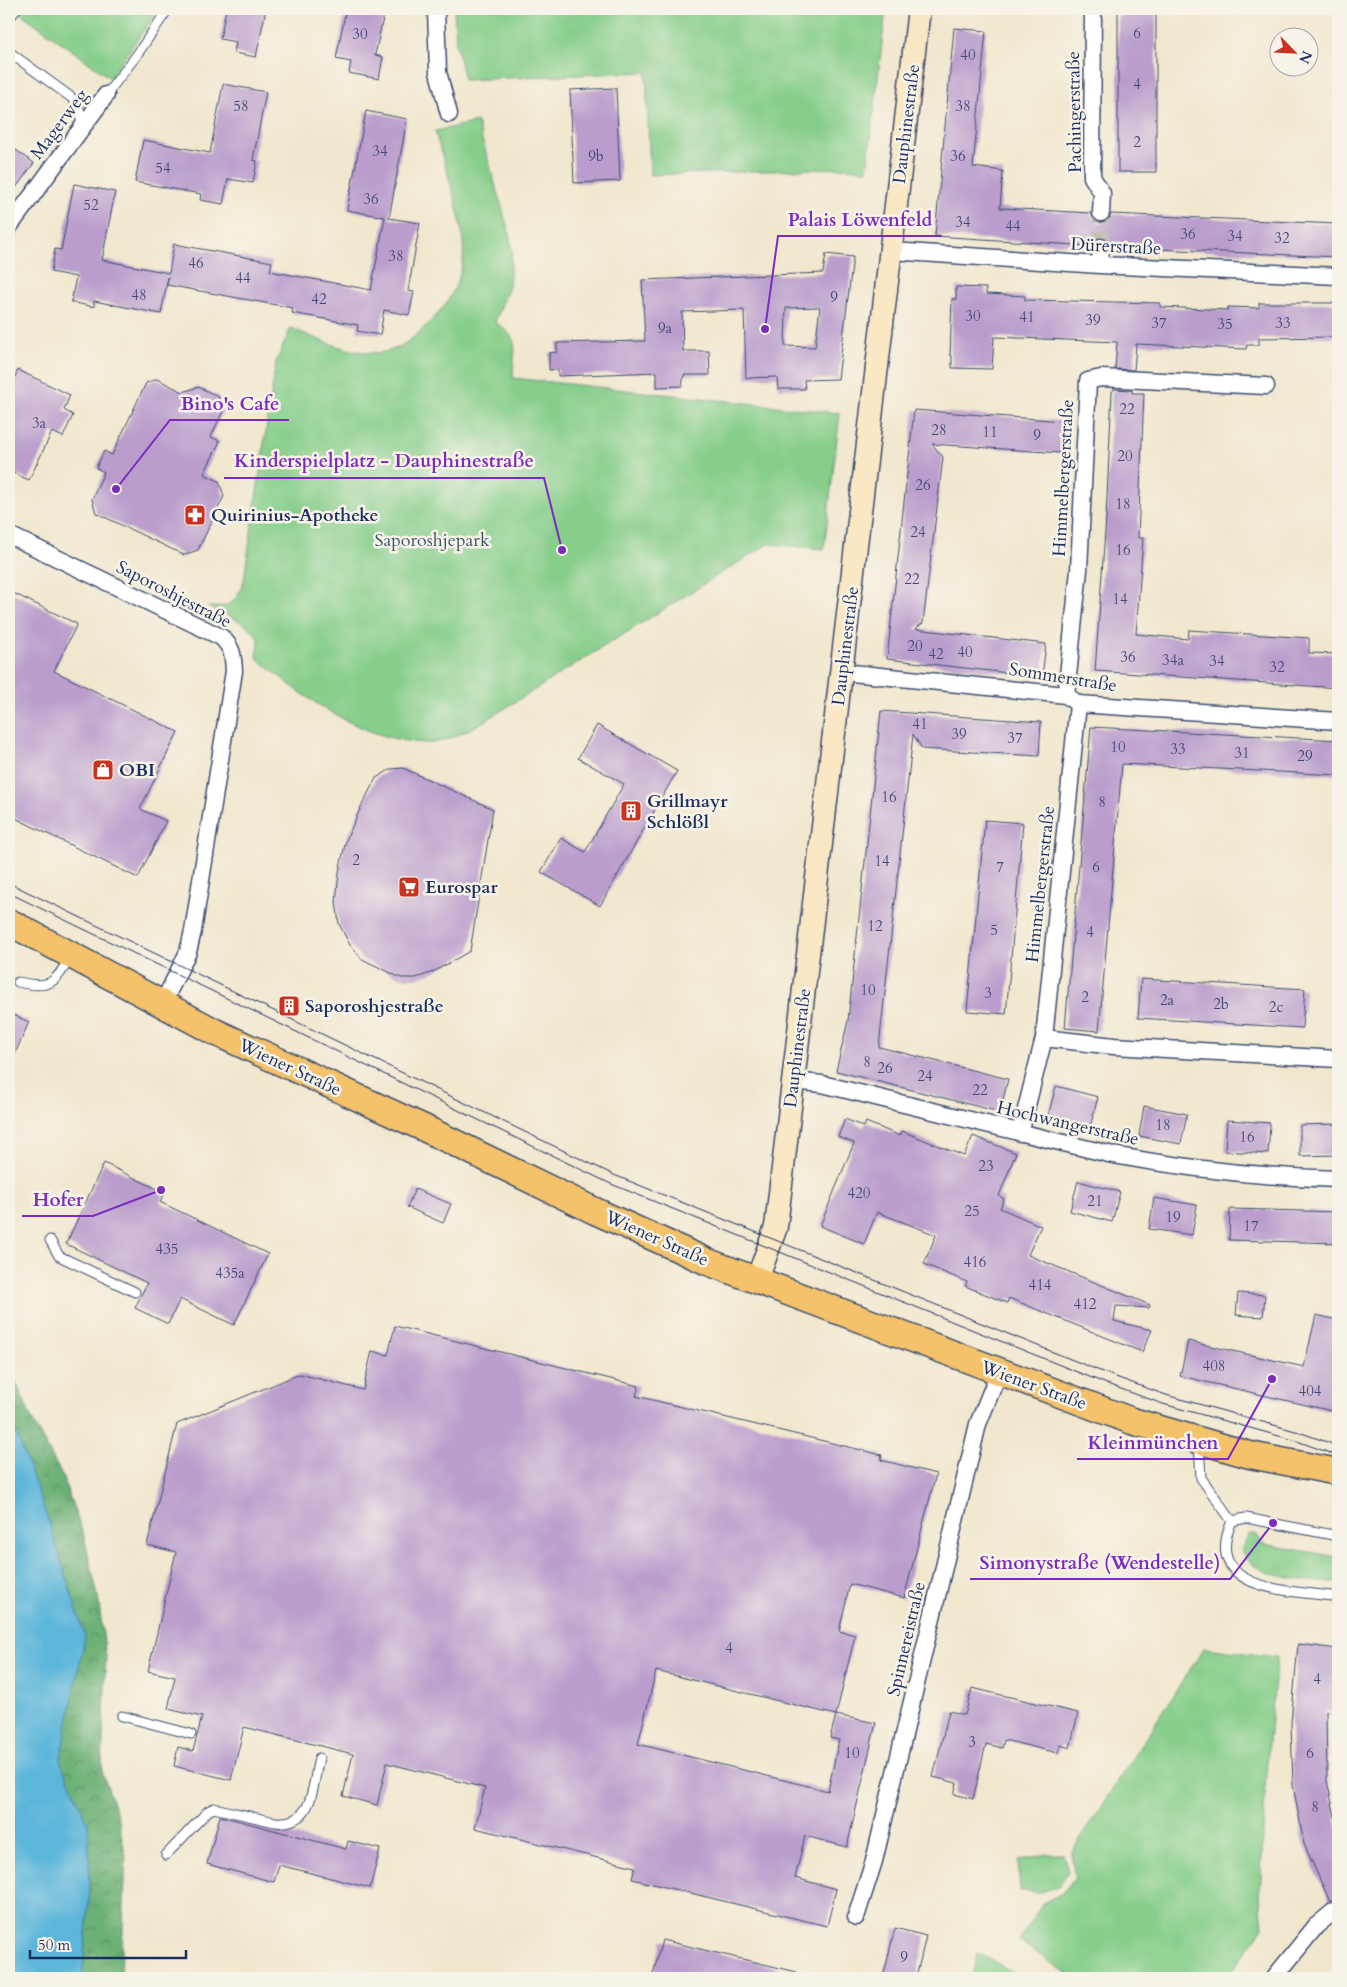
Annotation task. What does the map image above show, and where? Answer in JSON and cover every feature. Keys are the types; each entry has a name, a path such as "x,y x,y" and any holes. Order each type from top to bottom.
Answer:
{"main road":[{"name":"Dauphinestraße","path":"757,1280 776,1227 919,9"},
{"name":"Wiener Straße","path":"9,922 162,1005 603,1215 708,1262 1132,1421 1199,1441 1285,1463 1338,1472"}],"street":[{"path":"436,9 438,72 449,114"},
{"name":"Pachingerstraße","path":"1094,9 1092,177 1102,193 1101,213"},
{"name":"Magerweg","path":"9,227 82,125 106,95"},
{"path":"1100,265 1101,247"},
{"name":"Dürerstraße","path":"892,251 1100,265 1338,276"},
{"name":"Himmelbergerstraße","path":"1020,1133 1044,1038 1072,699 1088,381 1101,378 1266,386"},
{"name":"Saporoshjestraße","path":"9,535 220,637 230,646 233,653 234,671 193,931 188,952 162,1005"},
{"name":"Sommerstraße","path":"842,672 1072,699 1338,722"},
{"path":"1044,1038 1114,1046 1338,1059"},
{"name":"Hochwangerstraße","path":"793,1081 822,1084 1020,1133 1162,1164 1282,1178 1338,1179"},
{"name":"Spinnereistraße","path":"856,1917 874,1861 978,1424 999,1372"},
{"path":"1274,1978 1316,1926 1338,1908"}],"lane":[{"path":"9,19 16,9"},
{"path":"106,95 168,9"},
{"path":"9,52 72,98 79,108 82,125"},
{"path":"18,982 34,986 49,985 59,976 71,956"},
{"path":"50,1240 59,1256 135,1292"},
{"path":"1199,1441 1201,1478 1232,1521"},
{"path":"1232,1521 1246,1518 1338,1536"},
{"path":"1232,1521 1224,1545 1231,1568 1240,1576 1250,1582 1266,1586 1338,1596"},
{"path":"122,1716 191,1734"},
{"path":"166,1855 208,1811 214,1808 275,1822 284,1823 299,1818 307,1808 319,1758"}],"green space":[{"path":"22,9 159,9 110,78 19,12"},
{"path":"454,9 886,9 867,170 845,168 650,175 646,72 464,80 456,43"},
{"name":"Saporoshjepark","path":"477,122 509,232 512,252 509,287 495,322 510,334 513,340 515,352 513,378 840,413 824,549 768,544 483,722 448,739 426,743 402,740 379,734 356,725 314,702 257,658 259,642 251,630 238,620 208,607 222,606 232,602 239,593 244,580 276,362 291,328 339,347 378,353 395,349 406,342 438,314 452,293 459,277 463,260 463,246 458,213 435,131"},
{"path":"9,1366 34,1424 61,1473 84,1536 98,1596 106,1657 102,1771 117,1814 126,1857 121,1978 82,1978 90,1888 88,1823 59,1761 85,1637 49,1522 9,1413"},
{"path":"1249,1534 1256,1534 1263,1544 1338,1557 1338,1583 1298,1580 1283,1577 1256,1567 1241,1550"},
{"path":"1204,1648 1277,1657 1266,1774 1260,1896 1263,1928 1227,1978 1074,1978 1019,1941 1043,1903 1062,1893 1075,1878 1071,1853"},
{"path":"1047,1854 1063,1854 1068,1872 1059,1887 1039,1892 1020,1891 1018,1861"},
{"path":"978,1953 1024,1978 971,1978"}],"water":[{"path":"9,1413 49,1522 85,1637 60,1761 88,1822 90,1888 82,1978 9,1978"}],"building":[{"path":"226,9 266,9 256,57 234,53 236,42 220,39"},
{"path":"346,9 385,9 375,55 383,57 379,79 349,73 351,62 336,59"},
{"path":"1118,9 1156,9 1156,172 1118,172"},
{"path":"954,28 986,31 973,167 1003,171 1000,208 1091,213 1095,221 1101,223 1109,219 1111,214 1338,224 1338,257 1111,247 1107,239 1102,237 1096,238 1091,246 935,236"},
{"path":"223,84 266,92 253,160 257,161 253,183 228,179 223,204 200,200 201,194 135,182 143,140 210,153"},
{"path":"616,88 620,181 574,183 570,90"},
{"path":"366,111 407,119 389,218 420,223 408,291 414,292 409,315 384,310 380,335 357,331 358,325 292,313 293,308 167,285 168,277 161,314 94,301 94,307 71,302 76,277 51,272 55,249 61,250 74,184 115,192 102,260 169,273 174,244 272,262 270,271 371,290 385,217 347,210"},
{"path":"9,145 34,163 9,197"},
{"path":"826,254 853,257 838,379 804,380 805,389 778,389 777,377 746,378 744,310 682,312 683,351 709,351 710,375 684,375 682,386 657,387 657,372 558,376 558,369 549,370 549,353 557,352 557,343 645,341 642,280 823,273","holes":["820,307 815,347 785,346 786,308"]},
{"path":"956,287 986,288 986,294 1025,296 1025,300 1160,303 1160,307 1228,310 1228,307 1259,308 1259,303 1338,303 1338,337 1259,338 1259,345 1247,345 1246,349 1136,344 1134,370 1115,369 1117,342 994,337 992,369 952,368 952,356 950,355 952,299 956,299"},
{"path":"18,370 70,395 64,410 73,415 63,437 52,432 29,480 9,471 9,390"},
{"path":"157,379 183,392 198,387 218,396 223,411 211,437 220,441 204,474 219,481 224,496 198,550 184,555 96,513 92,499 104,472 96,468 104,451 112,455 146,383"},
{"path":"1114,389 1132,390 1132,393 1144,393 1138,538 1143,538 1136,634 1188,639 1189,630 1309,638 1309,653 1338,654 1338,688 1095,671 1106,518 1112,392"},
{"path":"914,410 1063,421 1061,453 932,444 943,457 923,623 915,629 1046,644 1042,677 887,659"},
{"path":"9,591 77,624 54,671 178,732 140,809 166,821 138,878 9,815"},
{"path":"881,711 1041,722 1039,756 922,749 913,734 879,1047 1008,1079 1000,1112 836,1071 848,1021"},
{"name":"Grillmayr Schlößl","path":"597,725 677,771 600,906 541,872 561,838 585,852 624,784 578,758"},
{"path":"1091,727 1338,740 1338,775 1122,764 1099,1031 1065,1028"},
{"name":"Eurospar","path":"403,768 493,809 470,951 433,972 416,978 401,978 362,959 350,945 339,924 336,902 339,872 346,840 361,807 376,778 391,769"},
{"path":"985,820 1023,823 1006,1014 967,1011"},
{"path":"1141,979 1305,989 1302,1028 1138,1018"},
{"path":"9,1013 29,1022 9,1067"},
{"path":"1056,1086 1098,1097 1090,1127 1048,1116"},
{"path":"1144,1106 1187,1114 1181,1144 1139,1136"},
{"path":"845,1119 864,1127 866,1122 900,1136 902,1131 964,1156 973,1136 1016,1153 999,1196 1004,1199 1000,1208 1041,1226 1028,1255 1150,1305 1149,1308 1116,1306 1114,1321 1152,1330 1142,1352 1009,1298 1007,1303 965,1286 967,1282 924,1264 936,1235 877,1212 864,1244 820,1226 854,1143 838,1137"},
{"path":"1227,1120 1270,1123 1268,1154 1225,1151"},
{"path":"1338,1124 1338,1155 1300,1156 1300,1125"},
{"path":"104,1163 165,1193 160,1202 268,1254 234,1325 180,1299 168,1324 135,1308 147,1283 66,1244"},
{"path":"1078,1181 1120,1192 1112,1222 1070,1211"},
{"path":"415,1189 451,1204 443,1223 407,1207"},
{"path":"1154,1198 1197,1205 1192,1235 1149,1229"},
{"path":"1230,1209 1338,1212 1338,1243 1229,1240"},
{"path":"1238,1293 1265,1295 1263,1317 1236,1315"},
{"path":"1316,1315 1338,1320 1338,1384 1332,1411 1180,1376 1188,1341 1304,1367"},
{"path":"395,1326 639,1386 636,1396 882,1455 881,1460 936,1474 904,1598 850,1584 839,1631 855,1635 836,1715 876,1723 847,1847 805,1836 795,1878 836,1889 827,1926 632,1879 635,1867 475,1828 485,1788 387,1763 377,1805 343,1796 353,1754 244,1727 231,1780 174,1766 178,1747 193,1751 202,1717 168,1709 175,1677 148,1671 176,1552 147,1545 177,1424 300,1374 363,1390 372,1351 388,1355","holes":["656,1671 836,1715 830,1738 839,1740 828,1791 638,1744"]},
{"path":"1298,1644 1338,1649 1338,1712 1326,1711 1327,1781 1338,1830 1338,1898 1330,1902 1304,1844 1293,1785 1291,1723"},
{"path":"972,1688 1078,1713 1070,1748 1060,1745 1058,1753 1004,1740 1002,1748 986,1744 973,1799 954,1794 957,1783 933,1777 949,1711 965,1715"},
{"path":"220,1816 346,1849 348,1841 380,1849 370,1888 279,1865 274,1882 207,1864"},
{"path":"895,1928 926,1936 916,1978 883,1978"},
{"path":"662,1940 797,1972 796,1978 652,1978"}],"tunnel":[{"path":"1101,213 1101,247"}],"tram line":[{"path":"9,883 614,1175 1110,1375 1166,1395 1299,1432 1338,1446"},
{"path":"9,893 611,1184 1107,1384 1163,1404 1297,1441 1338,1456"}],"place":[{"name":"Palais Löwenfeld","path":"765,329"},
{"name":"Bino's Cafe","path":"116,489"},
{"name":"Quirinius-Apotheke","path":"195,515"},
{"name":"Kinderspielplatz - Dauphinestraße","path":"562,550"},
{"name":"OBI","path":"103,770"},
{"name":"Grillmayr Schlößl","path":"631,811"},
{"name":"Eurospar","path":"409,887"},
{"name":"Saporoshjestraße","path":"289,1006"},
{"name":"Hofer","path":"161,1190"},
{"name":"Kleinmünchen","path":"1272,1379"},
{"name":"Simonystraße (Wendestelle)","path":"1273,1523"}]}
